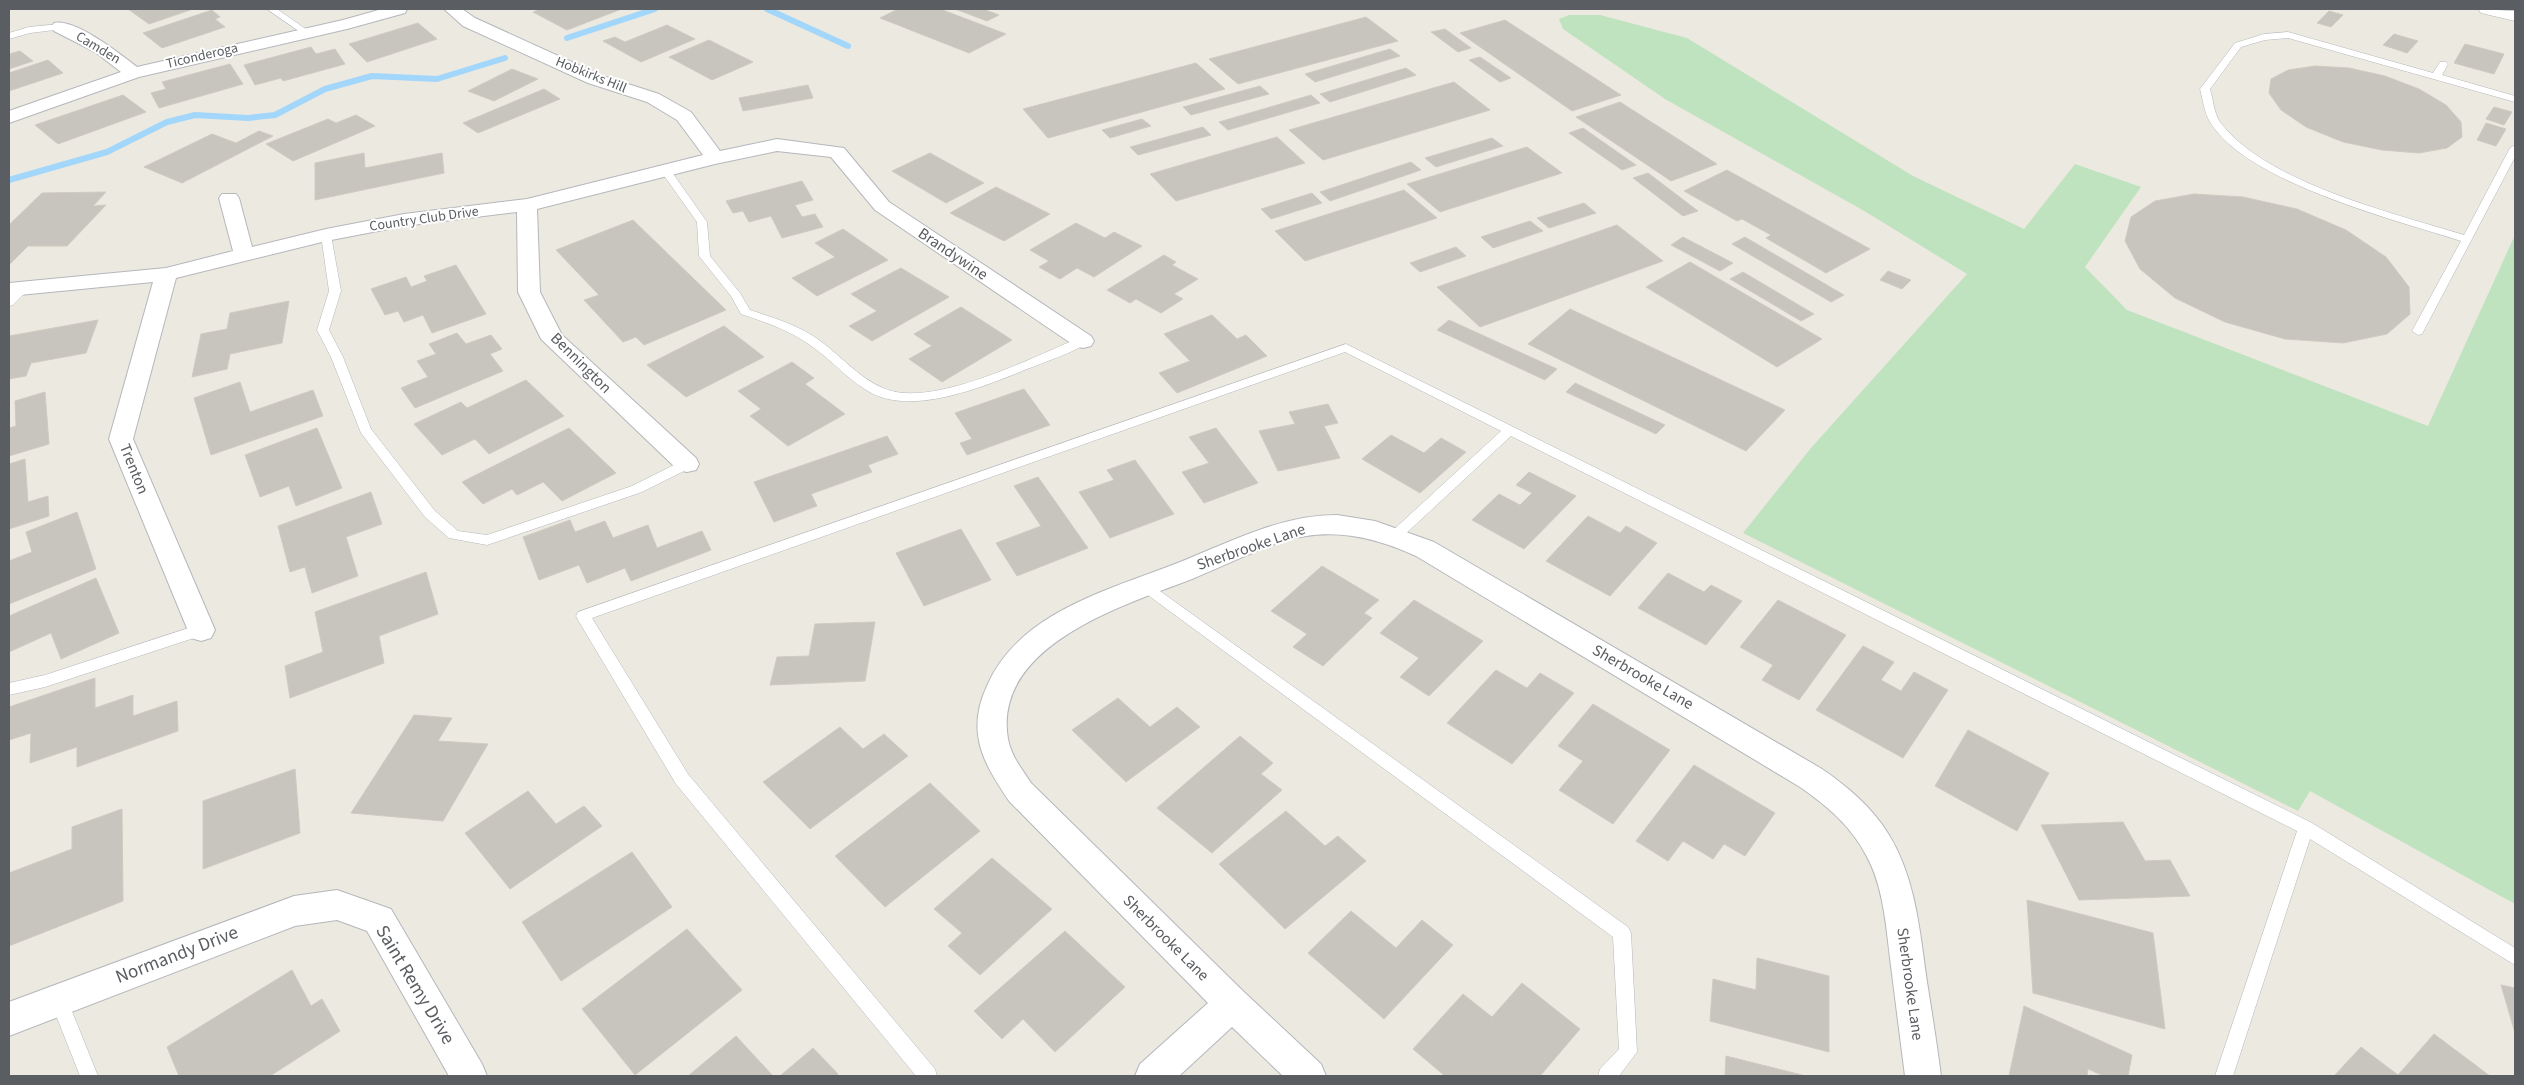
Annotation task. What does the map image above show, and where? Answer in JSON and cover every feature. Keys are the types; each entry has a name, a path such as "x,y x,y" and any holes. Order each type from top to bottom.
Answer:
{"main road":[{"path":"2488,9 2515,16"}],"street":[{"name":"Ticonderoga","path":"9,117 134,73 347,24 399,9"},
{"name":"Hobkirks Hill","path":"452,9 469,22 576,71 654,98 684,116 715,158"},
{"name":"Camden","path":"60,27 101,48 134,73"},
{"name":"Country Club Drive","path":"17,288 166,274 326,235 404,220 527,205 715,158 777,145 836,152"},
{"name":"Brandywine","path":"836,152 882,206 1082,341"},
{"path":"229,198 244,255"},
{"name":"Bennington","path":"527,205 529,292 552,339 686,464"},
{"name":"Trenton","path":"166,274 121,438 201,630"},
{"name":"Sherbrooke Lane","path":"1308,1076 1232,1004 1020,792 1002,764 994,738 994,700 1001,684 1021,656 1048,632 1082,612 1275,535 1301,527 1323,524 1358,525 1395,536 1424,549 1704,713 1811,778 1838,797 1858,818 1878,844 1890,870 1901,916 1923,1076"},
{"name":"Normandy Drive","path":"9,1020 294,910 337,905 348,908"},
{"name":"Saint Remy Drive","path":"348,908 379,920 469,1076"},
{"path":"1153,1076 1232,1004"}],"lane":[{"path":"271,9 306,32"},
{"path":"9,36 29,30 60,27"},
{"path":"2467,239 2357,204 2294,180 2240,149 2215,121 2205,89 2238,44 2264,37 2288,35 2515,99"},
{"path":"2436,77 2443,64"},
{"path":"2418,331 2515,148"},
{"path":"665,170 702,222 705,256 736,295 746,312 784,325 806,336 880,392 904,398 928,398 969,386 1082,341"},
{"path":"326,235 336,291 323,330 337,357 365,430 430,514 454,535 487,540 637,490 686,464"},
{"path":"9,303 17,288"},
{"path":"928,1076 682,779 583,616 1346,348 2306,828 2515,957"},
{"path":"1395,536 1510,430"},
{"path":"1146,586 1622,933 1628,1052 1607,1076"},
{"path":"9,689 45,681 201,630"},
{"path":"2224,1076 2306,828"},
{"path":"59,1000 89,1076"}],"green space":[{"path":"1569,15 1600,15 1687,38 1913,176 2024,229 2075,164 2141,187 2085,267 2127,310 2428,426 2515,235 2515,904 2310,791 2298,811 1743,533 1811,448 1967,274 1866,212 1665,99 1563,29 1559,19"}],"building":[{"path":"128,9 193,9 149,24"},
{"path":"541,9 619,10 567,30 533,12"},
{"path":"898,9 940,9 1006,34 969,53 880,18"},
{"path":"955,9 983,9 999,15 987,21"},
{"path":"212,10 220,17 215,19 225,27 162,48 143,33"},
{"path":"2329,11 2343,15 2331,27 2317,23"},
{"path":"1366,17 1398,41 1238,84 1209,59"},
{"path":"1505,20 1621,95 1572,111 1460,33"},
{"path":"418,23 437,39 367,62 349,44"},
{"path":"667,25 695,39 641,62 603,41 615,37 625,42"},
{"path":"1445,29 1471,48 1458,52 1431,32"},
{"path":"2394,34 2418,41 2407,53 2383,45"},
{"path":"709,40 753,62 712,80 669,57"},
{"path":"2465,44 2504,54 2494,74 2454,63"},
{"path":"311,47 316,54 335,49 345,64 283,81 281,78 255,85 244,65"},
{"path":"1390,49 1400,56 1315,82 1305,74"},
{"path":"20,51 33,61 9,69 9,54"},
{"path":"1480,57 1511,78 1500,82 1469,60"},
{"path":"48,60 63,73 9,91 9,73"},
{"path":"1196,63 1225,89 1048,138 1023,109"},
{"path":"230,64 243,84 159,108 151,93 166,89 162,82"},
{"path":"2315,66 2349,68 2385,76 2419,89 2446,105 2461,122 2462,137 2447,148 2419,153 2382,150 2343,142 2306,127 2281,110 2269,93 2271,79 2288,70"},
{"path":"1406,68 1416,75 1330,102 1320,94"},
{"path":"512,69 538,79 494,101 468,91"},
{"path":"1454,82 1490,110 1323,160 1289,130"},
{"path":"808,85 813,98 743,111 739,98"},
{"path":"1260,86 1269,94 1191,115 1183,107"},
{"path":"544,89 560,99 478,133 463,123"},
{"path":"123,95 146,112 58,144 35,125"},
{"path":"1311,95 1320,103 1228,130 1219,122"},
{"path":"1620,102 1717,164 1671,181 1576,117"},
{"path":"2494,107 2512,112 2504,125 2486,119"},
{"path":"356,115 375,126 293,161 266,144 328,119 336,123"},
{"path":"1142,119 1151,126 1110,138 1102,130"},
{"path":"2486,123 2506,129 2496,146 2477,140"},
{"path":"1203,127 1211,135 1138,155 1130,147"},
{"path":"1583,128 1636,165 1622,170 1569,133"},
{"path":"259,131 273,136 182,183 144,167 212,134 236,143"},
{"path":"1277,137 1305,163 1176,201 1150,174"},
{"path":"1492,138 1503,146 1436,167 1425,158"},
{"path":"1527,147 1562,173 1440,212 1407,184"},
{"path":"364,153 365,168 442,153 444,173 315,200 315,163"},
{"path":"930,153 984,183 946,203 892,171"},
{"path":"1411,162 1421,170 1330,201 1320,192"},
{"path":"1727,170 1870,249 1826,273 1766,238 1771,235 1742,219 1737,221 1684,191"},
{"path":"1648,173 1698,211 1683,216 1633,178"},
{"path":"802,181 813,200 795,205 802,217 815,214 823,227 782,238 771,216 749,222 743,211 733,213 726,201"},
{"path":"996,187 1050,214 1004,241 950,213"},
{"path":"1404,190 1437,218 1305,261 1275,231"},
{"path":"106,192 93,206 106,205 67,246 28,246 9,265 9,225 42,193"},
{"path":"1312,193 1322,203 1271,219 1261,209"},
{"path":"2194,194 2243,197 2297,209 2346,230 2386,257 2409,287 2410,314 2387,334 2343,343 2285,339 2225,322 2175,298 2140,269 2125,241 2131,217 2155,201"},
{"path":"1584,203 1596,213 1549,228 1537,218"},
{"path":"633,220 726,310 644,345 636,337 623,342 584,300 599,295 556,250"},
{"path":"1530,221 1543,231 1493,248 1481,237"},
{"path":"1076,223 1105,238 1114,232 1142,246 1094,277 1077,268 1060,279 1039,267 1049,261 1030,250"},
{"path":"1617,225 1663,261 1480,327 1437,287"},
{"path":"843,229 888,260 817,296 792,278 835,257 815,243"},
{"path":"1683,237 1733,263 1720,271 1671,245"},
{"path":"1745,237 1844,295 1831,302 1732,244"},
{"path":"1456,247 1466,256 1420,272 1410,263"},
{"path":"1164,255 1176,262 1172,265 1198,279 1174,294 1183,299 1161,313 1136,299 1130,303 1107,290"},
{"path":"1690,262 1822,339 1777,367 1646,287"},
{"path":"456,265 486,314 432,333 423,315 404,322 398,311 385,315 371,289 406,277 411,287 427,281 424,276"},
{"path":"901,268 949,297 872,341 849,326 877,311 851,294"},
{"path":"1888,271 1911,280 1902,289 1880,280"},
{"path":"1743,272 1814,314 1801,321 1730,279"},
{"path":"289,301 282,343 230,354 227,369 192,377 201,334 227,329 230,313"},
{"path":"961,307 1012,340 942,382 909,359 932,346 914,334"},
{"path":"1570,309 1785,410 1746,451 1528,344"},
{"path":"1212,315 1237,339 1246,335 1267,356 1177,393 1159,373 1190,361 1164,334"},
{"path":"98,320 86,353 31,363 26,376 9,379 9,336"},
{"path":"1449,320 1557,369 1545,380 1437,330"},
{"path":"724,326 764,357 686,397 647,365"},
{"path":"457,333 466,344 491,335 502,349 490,354 503,371 415,408 401,388 428,377 417,361 436,354 429,344"},
{"path":"792,362 814,378 805,384 845,414 788,446 750,416 761,409 738,391"},
{"path":"526,380 564,416 489,454 475,439 442,455 414,424 461,402 467,408"},
{"path":"240,382 250,412 313,390 323,416 211,455 194,398"},
{"path":"1575,383 1665,425 1656,434 1566,392"},
{"path":"1024,389 1050,425 967,455 960,443 972,439 955,413"},
{"path":"45,392 49,444 9,456 9,428 16,426 15,401"},
{"path":"1328,404 1338,423 1324,426 1340,458 1278,471 1259,431 1295,424 1289,412"},
{"path":"317,428 342,488 296,506 289,486 260,497 245,455"},
{"path":"569,428 616,473 562,501 543,482 517,495 512,489 483,504 462,482"},
{"path":"1216,428 1258,483 1204,503 1182,472 1209,463 1189,437"},
{"path":"1391,435 1424,453 1441,438 1466,452 1420,493 1362,459"},
{"path":"887,436 898,454 868,465 872,472 811,494 817,506 774,522 754,482"},
{"path":"25,459 28,502 48,496 49,516 9,529 9,464"},
{"path":"1135,460 1174,514 1110,538 1079,492 1114,480 1107,470"},
{"path":"1529,472 1576,496 1524,549 1472,520 1499,494 1520,505 1532,493 1516,485"},
{"path":"1038,477 1088,548 1017,576 996,543 1041,526 1014,486"},
{"path":"371,492 382,524 346,537 358,576 312,593 305,567 290,572 278,526"},
{"path":"77,512 96,569 9,604 9,561 32,552 26,532"},
{"path":"1588,516 1620,533 1626,526 1657,543 1610,596 1546,561"},
{"path":"570,520 575,532 605,521 613,538 648,525 657,548 702,531 711,550 631,581 625,568 587,583 579,565 539,580 523,537"},
{"path":"961,529 991,580 924,606 896,553"},
{"path":"1322,566 1379,600 1364,613 1372,618 1323,666 1293,647 1307,634 1271,611"},
{"path":"426,572 438,614 379,636 384,663 290,698 285,666 323,652 315,612"},
{"path":"1668,573 1704,592 1711,585 1742,601 1706,645 1638,608"},
{"path":"96,578 119,633 61,659 51,633 9,652 9,616"},
{"path":"1414,600 1483,641 1429,696 1400,677 1419,658 1380,633"},
{"path":"1778,600 1846,635 1799,700 1762,680 1773,665 1740,647"},
{"path":"875,622 865,681 770,685 777,657 809,656 815,624"},
{"path":"1863,646 1894,662 1881,680 1901,691 1914,672 1948,690 1903,758 1816,710"},
{"path":"1496,670 1527,688 1540,673 1574,693 1512,764 1447,723"},
{"path":"95,678 95,708 133,695 133,716 177,701 178,731 77,767 77,747 30,763 31,733 9,740 9,707"},
{"path":"1118,698 1150,727 1177,707 1200,727 1126,782 1072,730"},
{"path":"1593,704 1670,750 1613,824 1559,790 1583,761 1558,746"},
{"path":"414,715 452,718 438,741 488,744 443,821 351,813"},
{"path":"840,727 863,749 884,734 908,756 810,829 763,782"},
{"path":"1968,730 2049,773 2017,831 1935,786"},
{"path":"1240,736 1273,763 1261,774 1282,790 1212,853 1157,808"},
{"path":"1694,765 1775,813 1745,856 1724,844 1713,859 1683,841 1668,861 1636,841"},
{"path":"295,769 300,833 203,869 203,801"},
{"path":"930,783 980,831 885,907 835,856"},
{"path":"528,791 556,824 584,806 602,826 510,889 465,833"},
{"path":"122,809 123,901 9,946 9,873 72,849 72,827"},
{"path":"1286,811 1325,846 1338,836 1366,861 1285,929 1219,864"},
{"path":"2123,822 2145,861 2170,860 2190,896 2079,900 2041,825"},
{"path":"632,852 672,907 561,981 522,922"},
{"path":"992,858 1052,909 980,975 948,946 962,933 934,909"},
{"path":"2027,900 2153,933 2165,1029 2033,993"},
{"path":"1351,911 1396,948 1422,920 1453,945 1384,1019 1308,953"},
{"path":"687,929 742,990 635,1075 582,1009"},
{"path":"1065,931 1125,987 1055,1052 1023,1019 1002,1039 974,1011"},
{"path":"1757,958 1829,976 1829,1052 1710,1021 1713,979 1756,990"},
{"path":"292,970 311,1006 322,999 340,1031 270,1076 179,1076 167,1047"},
{"path":"1522,983 1580,1029 1540,1076 1445,1076 1413,1049 1463,994 1492,1017"},
{"path":"2501,985 2515,988 2515,1033"},
{"path":"2024,1006 2132,1055 2128,1076 2104,1076 2088,1069 2087,1076 2009,1076"},
{"path":"2434,1034 2490,1076 2334,1076 2361,1047 2398,1075"},
{"path":"736,1036 773,1076 688,1076"},
{"path":"813,1048 838,1074 836,1076 780,1076"},
{"path":"1726,1056 1806,1076 1725,1076"}],"waterway":[{"path":"567,38 655,9"},
{"path":"767,9 848,46"},
{"path":"9,180 107,152 167,122 195,115 248,118 275,115 325,89 372,76 437,79 505,58"}]}
